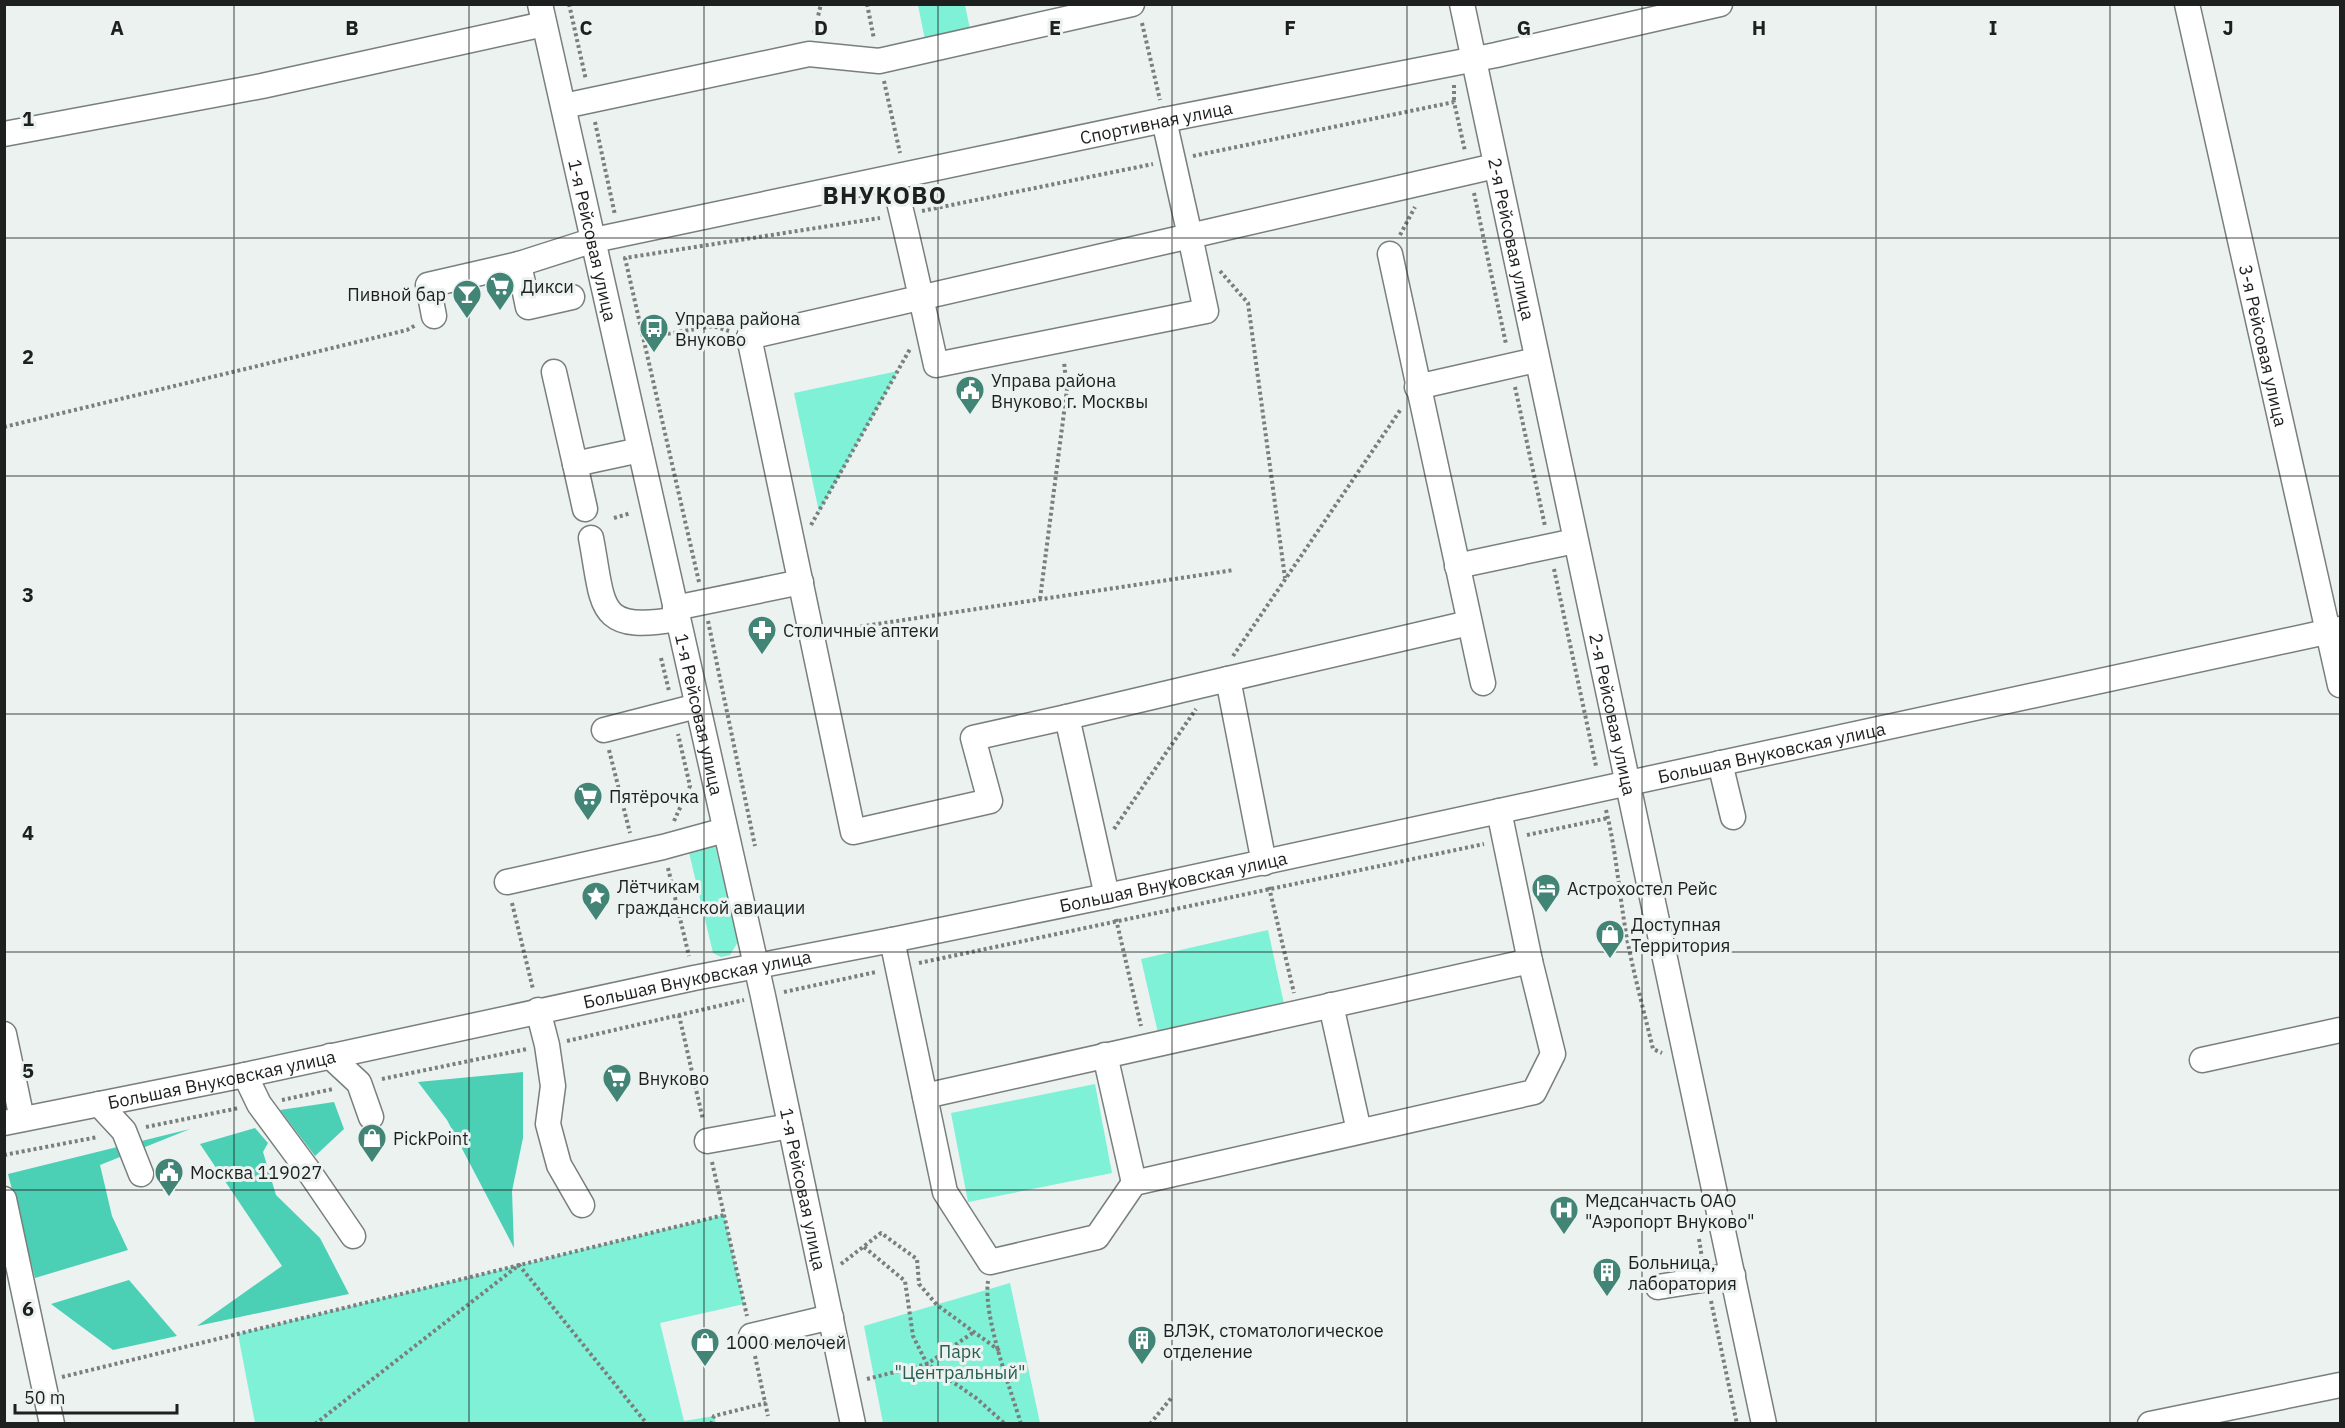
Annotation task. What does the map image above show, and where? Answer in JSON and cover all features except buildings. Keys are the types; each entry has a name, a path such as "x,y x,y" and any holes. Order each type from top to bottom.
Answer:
{"street":[{"name":"2-я Рейсовая улица","path":"1462,4 1764,1424"},
{"name":"Спортивная улица","path":"434,315 428,285 519,264 594,240 1164,120 1473,59 1720,4"},
{"name":"3-я Рейсовая улица","path":"2187,4 2335,630 2340,685"},
{"path":"564,106 809,54 879,61 1136,10"},
{"path":"4,134 262,86 542,14"},
{"name":"1-я Рейсовая улица","path":"542,14 640,450 669,616 697,706 853,1424"},
{"path":"899,177 902,215 936,365 1206,311 1164,120"},
{"path":"1470,622 973,738 990,801 853,832 749,337 1495,166"},
{"path":"1390,254 1417,387 1483,682"},
{"path":"519,264 528,307 572,297"},
{"path":"1417,387 1536,360"},
{"path":"554,372 585,509"},
{"path":"575,464 640,450"},
{"path":"591,538 605,606 620,620 631,623 669,616 801,582"},
{"path":"1457,566 1575,542"},
{"name":"Большая Внуковская улица","path":"13,1121 245,1075 538,1010 1107,896 2335,630"},
{"path":"1221,681 1264,862"},
{"path":"604,730 697,706"},
{"path":"1066,717 1107,896"},
{"path":"1720,764 1733,817"},
{"path":"892,940 945,1192 990,1262 1097,1237 1134,1183 1534,1092 1553,1054 1530,961 1499,811"},
{"path":"507,882 635,854 725,830"},
{"path":"925,1096 1530,961"},
{"path":"1331,1005 1359,1131"},
{"path":"538,1010 547,1045 553,1086 548,1124 559,1165 582,1206"},
{"path":"2202,1060 2340,1030"},
{"path":"4,1034 13,1121"},
{"path":"1105,1055 1134,1183"},
{"path":"330,1056 359,1083 371,1117"},
{"path":"245,1075 259,1104 353,1236"},
{"path":"99,1104 124,1131 141,1174"},
{"path":"707,1141 790,1126"},
{"path":"4,1199 52,1424"},
{"path":"1658,1287 1733,1275"},
{"path":"751,1336 831,1317"},
{"path":"2150,1424 2340,1385"}],"path":[{"path":"809,54 821,4"},
{"path":"867,4 899,177"},
{"path":"1136,10 1164,120"},
{"path":"625,258 902,215 1454,102 1596,766"},
{"path":"1390,254 1428,182"},
{"path":"1219,270 1248,303 1285,579"},
{"path":"4,427 407,330 434,315"},
{"path":"795,555 926,320"},
{"path":"644,338 713,326 749,337"},
{"path":"1040,599 1067,389 1061,340"},
{"path":"1098,852 1221,681 1285,579 1417,387"},
{"path":"614,518 631,513 633,524"},
{"path":"812,634 1234,570"},
{"path":"669,616 673,712 690,786 663,847 694,978"},
{"path":"604,730 635,854"},
{"path":"1605,804 1626,935 1653,1049 1669,1055"},
{"path":"780,992 1608,818"},
{"path":"1264,862 1298,1012"},
{"path":"507,882 538,1010"},
{"path":"1107,896 1117,921 1140,1021"},
{"path":"679,1015 768,1416"},
{"path":"44,1382 724,1215"},
{"path":"1698,1232 1737,1424"},
{"path":"841,1264 881,1233 917,1259 919,1284 937,1305 1000,1351"},
{"path":"864,1247 905,1281 913,1336 927,1364 976,1398 1005,1424"},
{"path":"990,1262 986,1296 1022,1424"},
{"path":"315,1424 519,1265"},
{"path":"519,1265 647,1424"},
{"path":"865,1379 927,1364 974,1332"},
{"path":"1150,1424 1172,1397"},
{"path":"711,1424 714,1416 766,1403"}],"green space":[{"path":"918,5 965,5 972,39 927,50"},
{"path":"898,371 819,512 794,393"},
{"path":"686,840 714,841 738,942 730,955 721,957 713,953"},
{"path":"1268,930 1284,1004 1158,1033 1141,959"},
{"path":"523,1072 523,1138 512,1191 514,1248 447,1120 418,1082"},
{"path":"1095,1084 1112,1173 968,1202 951,1113"},
{"path":"334,1102 344,1129 315,1156 280,1110"},
{"path":"255,1128 268,1143 263,1152 276,1195 320,1238 349,1294 197,1326 282,1266 200,1144"},
{"path":"190,1129 100,1165 112,1216 128,1250 35,1278 8,1174"},
{"path":"724,1215 744,1304 660,1323 684,1421 714,1416 716,1423 255,1423 238,1334"},
{"path":"129,1280 177,1336 113,1350 51,1304"},
{"name":"Парк \"Центральный\"","path":"1010,1283 1040,1423 883,1423 864,1326"}],"place":[{"name":"Дикси","path":"500,312"},
{"name":"Пивной бар","path":"467,320"},
{"name":"Управа района Внуково","path":"654,354"},
{"name":"Управа района Внуково г. Москвы","path":"970,416"},
{"name":"Столичные аптеки","path":"762,656"},
{"name":"Пятёрочка","path":"588,822"},
{"name":"Астрохостел Рейс","path":"1546,914"},
{"name":"Лётчикам гражданской авиации","path":"596,922"},
{"name":"Доступная Территория","path":"1610,960"},
{"name":"Внуково","path":"617,1104"},
{"name":"PickPoint","path":"372,1164"},
{"name":"Москва 119027","path":"169,1198"},
{"name":"Медсанчасть ОАО \"Аэропорт Внуково\"","path":"1564,1236"},
{"name":"Больница, лаборатория","path":"1607,1298"},
{"name":"ВЛЭК, стоматологическое отделение","path":"1142,1366"},
{"name":"1000 мелочей","path":"705,1368"}],"district":[{"name":"ВНУКОВО","path":"885,195"}]}
